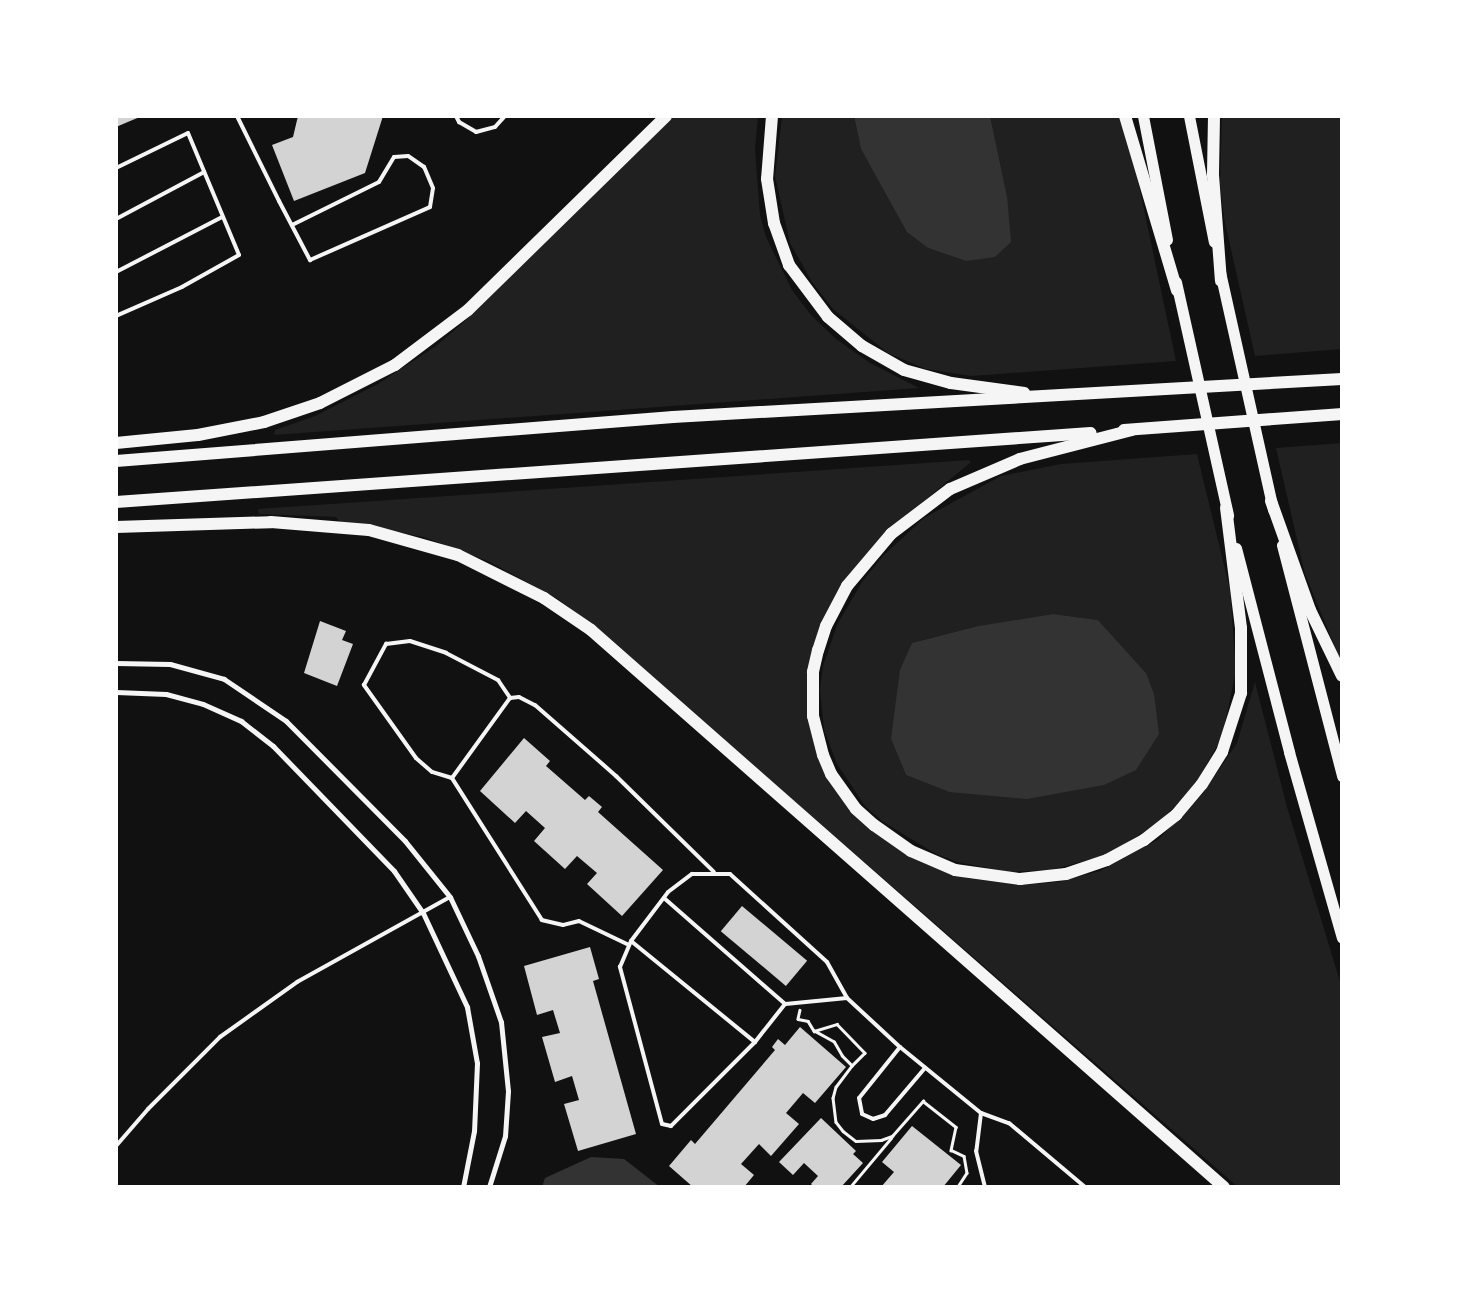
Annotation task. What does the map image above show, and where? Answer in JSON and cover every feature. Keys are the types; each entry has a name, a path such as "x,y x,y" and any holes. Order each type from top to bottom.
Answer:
{"highway":[{"path":"116,443 198,435 264,422 320,403 395,365 468,310 666,116"},
{"path":"772,116 767,180 774,222 790,265 828,317 862,346 904,370 951,383 995,387 1042,397"},
{"path":"1125,116 1177,290"},
{"path":"1143,116 1177,290 1226,508 1289,752 1342,938"},
{"path":"1189,116 1221,281 1271,501 1342,776"},
{"path":"1214,116 1213,175 1221,281"},
{"path":"1313,381 1342,372"},
{"path":"116,461 673,417 1342,379"},
{"path":"116,502 1342,414"},
{"path":"1132,430 1020,459 950,490 891,534 848,586 829,619 818,650 813,672 813,716 823,755 831,774 856,809 874,825 911,851 954,870 1020,879 1066,874 1107,860 1144,840 1176,815 1202,784 1222,752 1241,693 1241,628 1226,508"},
{"path":"1271,501 1310,610 1342,676"},
{"path":"116,527 270,522 369,530 458,555 544,598 591,630 1224,1187"}],"street":[{"path":"116,663 170,664 224,679 286,721 405,842 450,897 478,956 502,1022 508,1091 505,1136 489,1187"},
{"path":"116,692 166,694 203,704 241,721 274,746 394,871 423,913 468,1007 477,1063 474,1131 463,1187"}],"lane":[{"path":"237,116 292,225 310,260 430,207 433,188 424,166 408,156 394,157 379,182 292,225"},
{"path":"456,116 458,122 476,132 495,127 505,116"},
{"path":"116,168 188,133 239,255 182,287 116,316"},
{"path":"116,219 204,172"},
{"path":"116,272 222,217"},
{"path":"510,698 498,680 446,653 410,641 386,644 364,685 416,758 432,772 452,778 542,920 563,925 579,921 630,943 755,1042"},
{"path":"452,778 510,698 518,697 535,705 616,776 714,872"},
{"path":"785,1004 755,1042 671,1126 662,1124 620,967 630,943 664,898 692,874 714,872 730,874 827,962 847,998 900,1047 981,1113 1009,1123 1085,1187"},
{"path":"116,1146 148,1109 220,1037 297,982 450,897"},
{"path":"664,898 785,1004 801,1004 847,998"},
{"path":"900,1047 859,1098 862,1114 874,1120 885,1115 925,1068"},
{"path":"981,1113 976,1151 985,1187"}],"path":[{"path":"801,1004 798,1019 808,1021 814,1031 834,1042 842,1056 852,1066"},
{"path":"814,1031 837,1024 866,1050 852,1066 835,1092 832,1105 836,1122 856,1141 881,1140 892,1136"},
{"path":"850,1187 923,1101 956,1127 952,1150 964,1156 967,1173 958,1187"}],"shaded area":[{"path":"675,116 758,116 755,149 760,215 766,237 792,290 811,315 836,339 870,363 919,388 274,435 275,430 315,416 378,384 436,346 465,321"},
{"path":"782,116 854,116 861,149 882,185 928,248 966,261 1007,196 990,116 1119,116 1136,172 1176,361 972,376 926,369 888,353 833,309 812,282 790,243 775,176"},
{"path":"854,116 990,116 1007,196 1011,242 995,257 966,261 928,248 907,232 861,149"},
{"path":"1222,116 1342,116 1342,349 1255,356 1224,218 1220,184"},
{"path":"1342,443 1342,664 1305,574 1276,448"},
{"path":"1197,454 1230,590 1236,671 1222,737 1194,787 1160,821 1119,848 1096,858 1050,870 1008,872 958,862 936,854 882,821 865,806 837,764 824,730 820,689 823,666 837,625 862,582 883,556 924,518 1001,476 1061,464","holes":["1053,614 1098,620 1146,673 949,792 906,775 891,739 912,643 978,626"]},
{"path":"969,460 971,462 901,520 835,599 809,718 853,812 966,878 1021,885 1059,882 1100,871 1159,839 1204,792 1237,743 1255,682 1287,807 1342,988 1342,1187 1238,1187 593,626 557,598 490,562 424,537 339,521 336,517 259,514 258,509"},
{"path":"1053,614 1098,620 1146,673 1154,694 1159,734 1136,770 1104,785 1027,799 949,792 906,775 891,739 900,670 912,643 978,626"},
{"path":"591,1157 624,1159 660,1187 542,1187 545,1178"}],"building":[{"path":"116,116 142,116 116,127"},
{"path":"298,116 383,116 365,173 294,201 272,145 293,137"},
{"path":"320,621 346,631 342,640 353,644 337,686 304,673"},
{"path":"524,738 550,761 546,766 585,800 589,796 602,807 598,812 663,870 622,916 587,884 597,873 577,856 565,869 534,841 545,828 526,811 515,823 480,791"},
{"path":"742,906 807,961 786,986 721,931"},
{"path":"590,947 599,979 593,981 636,1134 578,1151 564,1104 579,1100 572,1076 555,1082 542,1037 560,1033 553,1010 537,1015 524,966"},
{"path":"800,1027 846,1067 815,1103 803,1093 786,1113 799,1124 771,1156 759,1144 741,1164 754,1175 744,1187 693,1187 669,1166 691,1140 695,1144 775,1050 772,1047 778,1039 785,1045"},
{"path":"821,1118 856,1151 853,1154 863,1163 841,1187 814,1187 811,1184 818,1176 804,1163 793,1175 779,1162"},
{"path":"912,1126 961,1165 943,1187 881,1187 894,1172 882,1162"}]}
